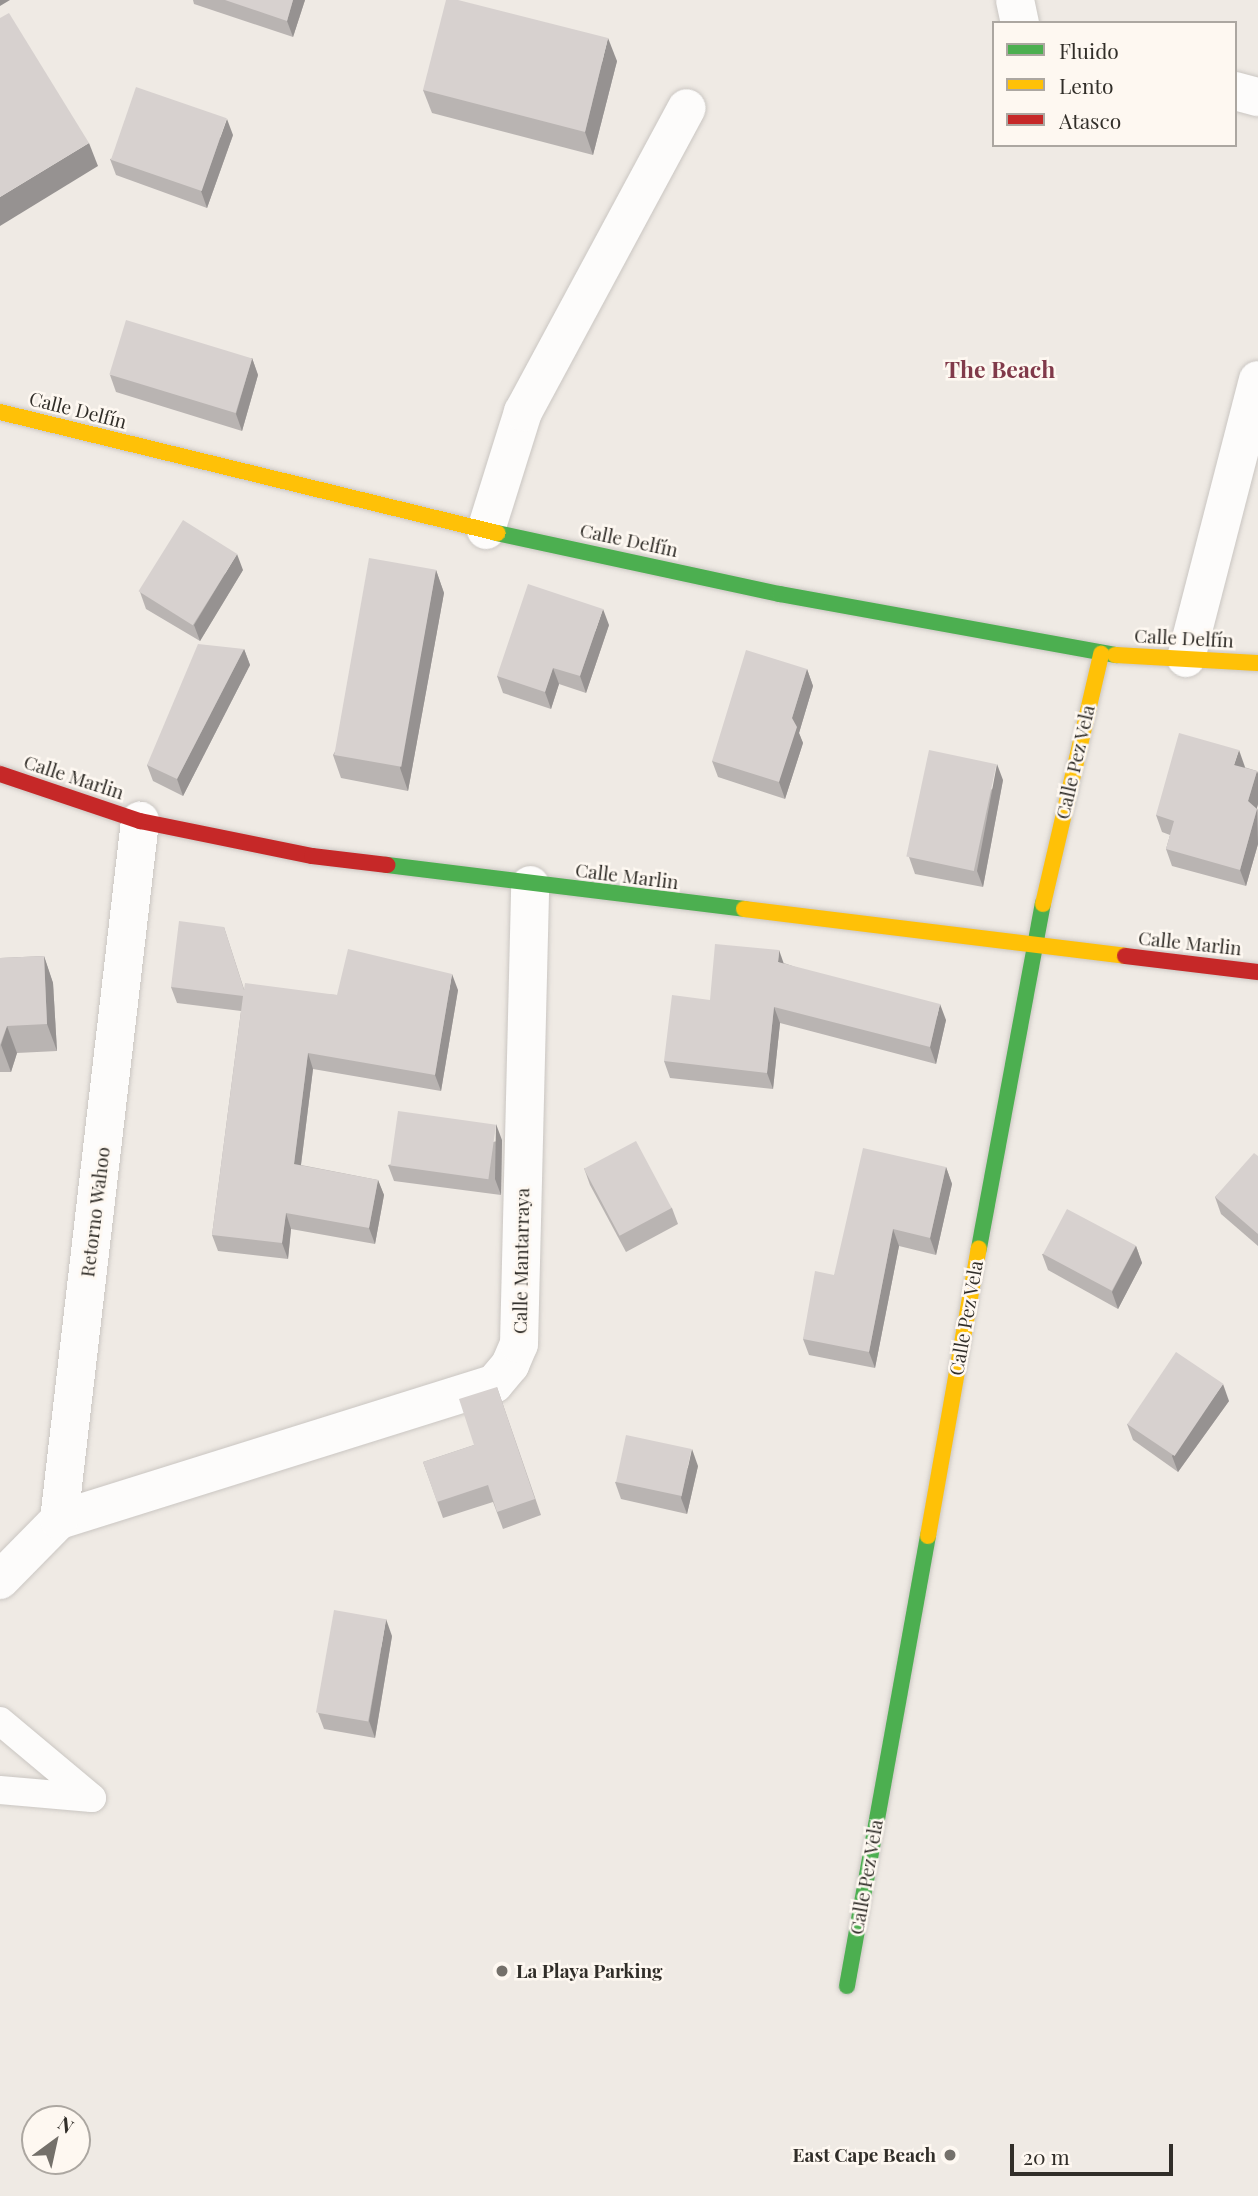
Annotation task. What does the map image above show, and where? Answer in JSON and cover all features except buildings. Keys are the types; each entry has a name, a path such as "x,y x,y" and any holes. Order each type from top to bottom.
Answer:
{"street":[{"path":"1014,0 1019,21"},
{"path":"1237,92 1258,97"},
{"path":"485,530 523,412 687,108"},
{"path":"1186,658 1258,380"},
{"name":"Calle Delfín","path":"0,412 485,530 780,594 1101,654 1258,663"},
{"name":"Calle Pez Vela","path":"847,1986 1033,947 1101,654"},
{"name":"Calle Marlin","path":"0,774 140,821 312,856 1033,947 1258,972"},
{"name":"Retorno Wahoo","path":"59,1520 140,821"},
{"name":"Calle Mantarraya","path":"59,1520 494,1384 510,1365 519,1344 530,885"},
{"path":"0,1580 59,1520"}],"lane":[{"path":"0,1721 92,1798 0,1790"}],"traffic: fast":[{"path":"497,533 780,594 1115,655"},
{"path":"387,865 744,909"},
{"path":"979,1248 1043,904"},
{"path":"847,1986 928,1536"}],"traffic: slow":[{"path":"0,412 497,533"},
{"path":"1043,904 1101,654"},
{"path":"1115,655 1258,663"},
{"path":"744,909 1125,956"},
{"path":"928,1536 979,1248"}],"traffic: jam":[{"path":"0,774 140,821 312,856 387,865"},
{"path":"1125,956 1258,972"}],"place":[{"name":"La Playa Parking","path":"502,1971"},
{"name":"East Cape Beach","path":"950,2155"}],"district":[{"name":"The Beach","path":"1000,369"}]}
